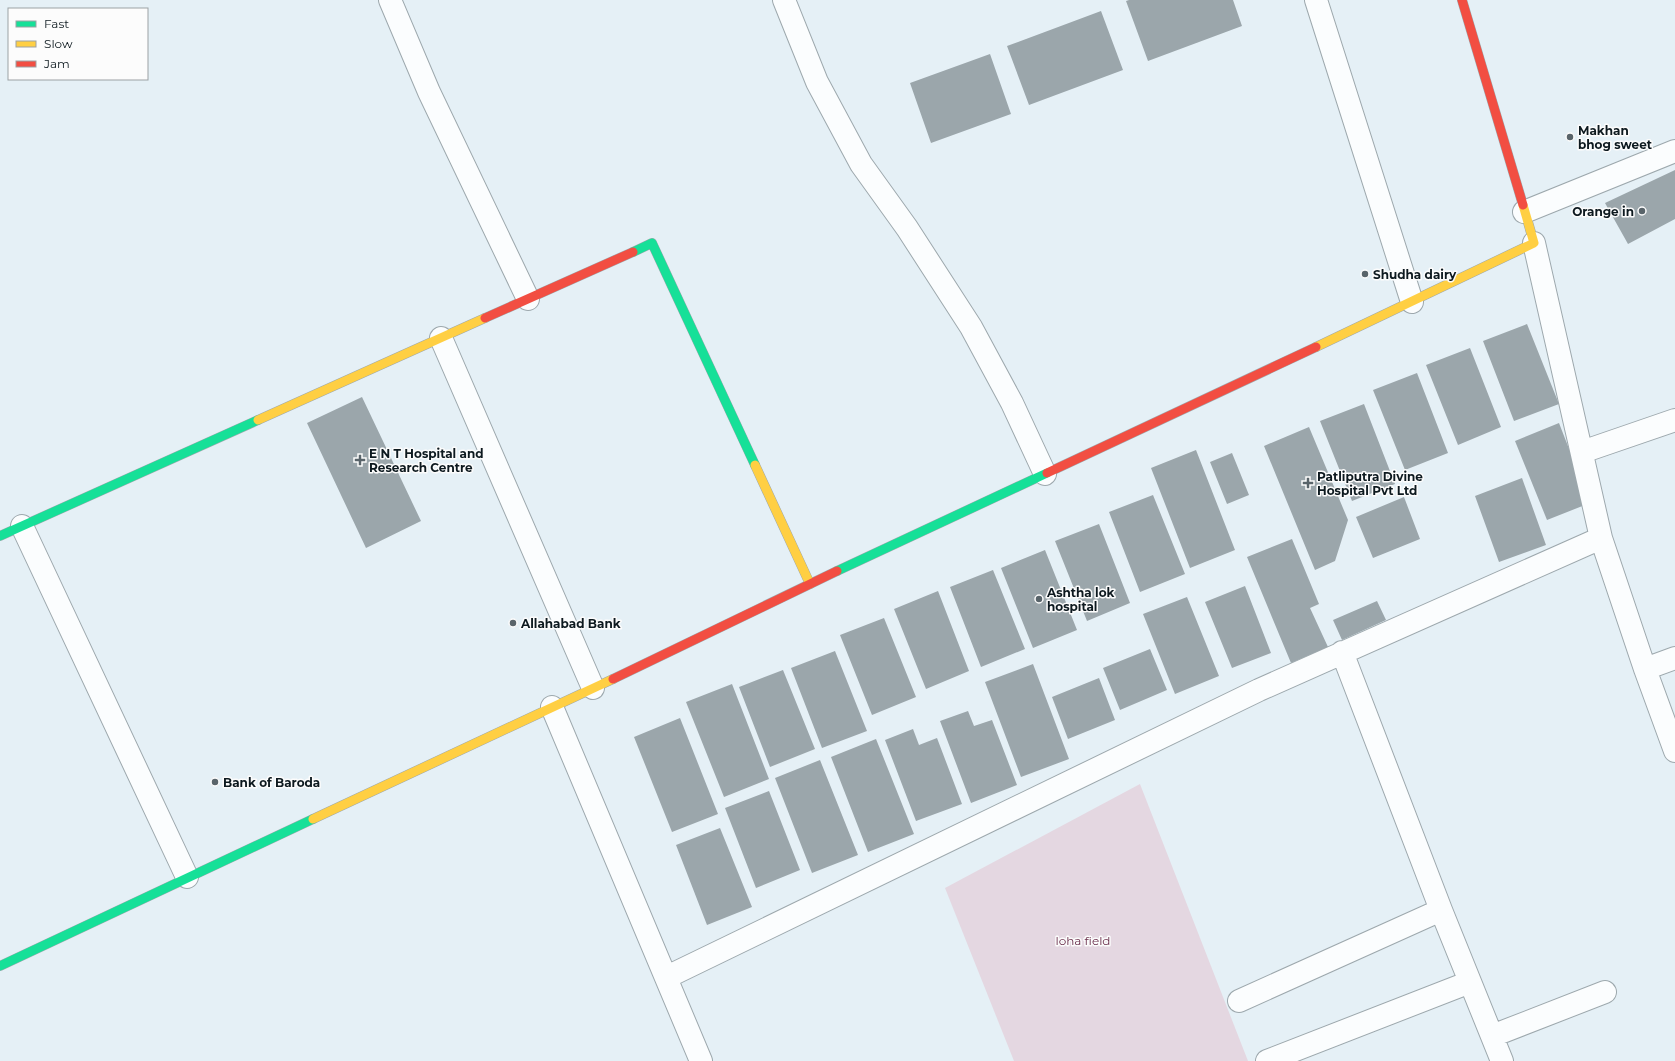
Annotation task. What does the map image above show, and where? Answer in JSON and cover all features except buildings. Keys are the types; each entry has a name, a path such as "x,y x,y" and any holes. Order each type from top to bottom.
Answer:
{"street":[{"path":"390,0 429,92 528,299"},
{"path":"784,0 817,82 861,164 907,228 971,327 1012,403 1045,474"},
{"path":"1316,0 1412,302"},
{"path":"1462,0 1534,243 1601,538 1645,669 1675,751"},
{"path":"1524,212 1675,151"},
{"path":"0,536 652,243 810,584"},
{"path":"0,966 1412,302 1534,243"},
{"path":"440,338 593,688"},
{"path":"1582,452 1675,420"},
{"path":"22,526 187,877"},
{"path":"667,977 1252,693 1601,538"},
{"path":"1342,652 1441,910 1502,1061"},
{"path":"1645,669 1675,658"},
{"path":"552,707 667,977 701,1061"},
{"path":"1239,1001 1441,910"},
{"path":"1267,1061 1470,982"},
{"path":"1492,1036 1605,992"}],"green space":[{"name":"loha field","path":"1140,784 1248,1061 1014,1061 945,888"}],"traffic: fast":[{"path":"633,252 652,243 755,465"},
{"path":"0,536 258,420"},
{"path":"837,571 1047,473"},
{"path":"0,966 313,819"}],"traffic: slow":[{"path":"1316,347 1534,243 1523,205"},
{"path":"258,420 485,318"},
{"path":"755,465 810,584"},
{"path":"313,819 613,679"}],"traffic: jam":[{"path":"1462,0 1523,205"},
{"path":"485,318 633,252"},
{"path":"1047,473 1316,347"},
{"path":"613,679 837,571"}],"place":[{"name":"Makhan bhog sweet","path":"1570,137"},
{"name":"Orange in","path":"1642,211"},
{"name":"Shudha dairy","path":"1365,274"},
{"name":"E N T Hospital and Research Centre","path":"360,460"},
{"name":"Patliputra Divine Hospital Pvt Ltd","path":"1308,483"},
{"name":"Ashtha lok hospital","path":"1039,599"},
{"name":"Allahabad Bank","path":"513,623"},
{"name":"Bank of Baroda","path":"215,782"}]}
